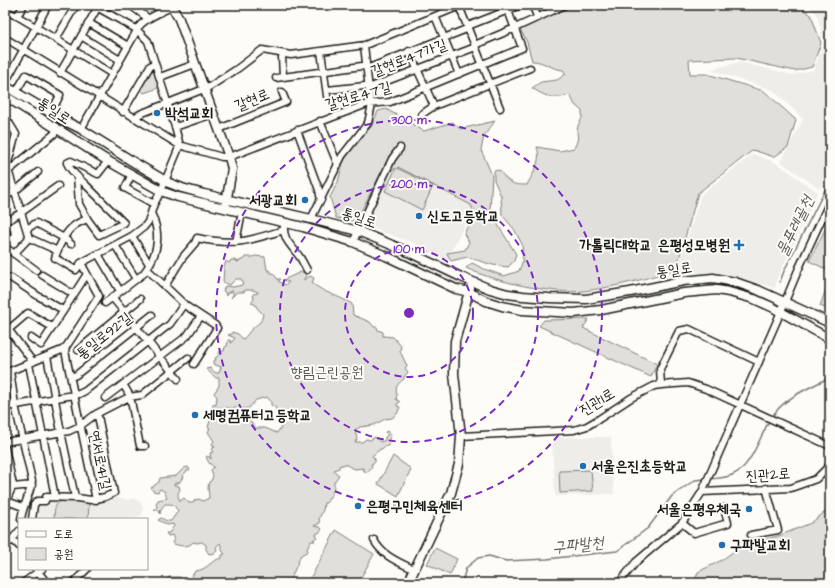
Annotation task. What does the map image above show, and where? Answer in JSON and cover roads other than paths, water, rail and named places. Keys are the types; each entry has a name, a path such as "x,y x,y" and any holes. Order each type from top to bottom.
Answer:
{"main road":[{"path":"172,6 179,19 229,157 232,169 226,208"},
{"name":"통일로","path":"5,85 81,129 165,181 182,188 311,219 358,232 404,250 472,282 508,294 572,299 601,297 683,281 713,278 735,282 758,290 830,323"},
{"name":"통일로","path":"5,96 108,161 161,191 178,197 242,212 284,226 303,227 353,242 456,289 469,292 486,301 509,308 574,313 601,310 684,293 717,290 754,299 830,339"},
{"path":"408,583 451,493 459,464 461,436 454,374 455,341 472,282"}],"street":[{"path":"17,16 24,5"},
{"path":"5,85 48,5"},
{"path":"56,39 76,5"},
{"path":"130,5 149,19"},
{"path":"276,78 362,66 369,68 464,30 507,8 521,5"},
{"path":"532,5 538,18"},
{"name":"갈현로47가길","path":"322,51 327,93 365,86 371,87 472,48 475,45 565,5"},
{"path":"60,73 89,23 96,6 136,29 148,41 175,127 179,145 148,222 144,227 132,236 81,263 76,270 56,258 64,238 74,225 87,219"},
{"path":"81,129 135,34 136,29 149,19 172,6"},
{"path":"134,118 140,114 204,89 225,78 262,50 291,55 364,45 460,6 467,28 500,108"},
{"path":"507,8 515,28"},
{"path":"5,11 17,16 112,74"},
{"path":"435,16 459,74"},
{"path":"89,23 128,46"},
{"name":"갈현로47길","path":"229,157 320,121 372,104 390,102 522,48 515,28"},
{"path":"81,36 120,60"},
{"path":"5,38 123,112 179,145 222,157 229,157"},
{"path":"311,219 342,156 368,123 372,104 370,99 364,45"},
{"path":"409,51 434,106"},
{"path":"283,54 283,77"},
{"path":"123,112 150,66 155,63"},
{"path":"160,77 195,64"},
{"path":"422,116 422,114 434,106 530,68"},
{"name":"통일로","path":"16,92 26,75 60,95 51,113"},
{"name":"갈현로","path":"219,129 286,102 282,92"},
{"path":"175,127 213,114"},
{"path":"5,116 16,134 7,170"},
{"name":"갈현로47길","path":"320,121 338,165"},
{"path":"7,170 12,168 54,134 57,129"},
{"path":"297,130 319,190 321,200"},
{"path":"353,242 392,159 400,148"},
{"path":"77,176 79,204 87,219 99,235 124,223 77,176 69,168 67,163 71,162 98,174 108,161"},
{"path":"5,162 29,238"},
{"path":"5,196 15,192 38,172"},
{"path":"132,174 125,188 154,204"},
{"path":"5,222 22,212 58,186"},
{"path":"619,583 636,562 682,523 704,489 830,200"},
{"path":"236,242 242,212"},
{"path":"105,303 136,279 148,267 155,253 158,236 156,223 151,214"},
{"path":"27,229 36,223 64,238 71,244"},
{"path":"165,286 197,238 216,242 236,242 258,238 284,226 284,234 287,242 300,258 307,270"},
{"path":"132,236 148,267 165,286 184,304 215,325 217,328 194,364"},
{"path":"29,238 58,251"},
{"path":"14,254 29,238"},
{"path":"115,245 136,279"},
{"path":"5,247 36,270"},
{"name":"통일로92길","path":"98,254 120,291"},
{"name":"통일로92길","path":"80,426 65,351 66,347 99,296 81,263"},
{"path":"31,338 41,345 87,274"},
{"path":"42,275 73,294"},
{"path":"5,277 10,278 63,310"},
{"path":"112,297 178,379"},
{"path":"78,350 140,299"},
{"path":"5,407 75,395 85,391 170,324 184,304"},
{"path":"52,327 28,313 7,328 31,363 55,497"},
{"name":"통일로92길","path":"71,377 76,375 152,315"},
{"path":"105,398 185,337 201,316"},
{"path":"661,385 660,369 678,331 689,329 759,362"},
{"path":"20,518 23,506 32,485 32,481 24,439 7,372 62,350 66,347"},
{"path":"47,356 75,498"},
{"path":"5,442 69,431 80,426 96,414 130,396 142,395 188,358"},
{"name":"진관1로","path":"461,436 574,430 587,426 643,391 661,385 688,383 740,404"},
{"path":"123,384 130,396 140,446 145,446"},
{"path":"740,404 830,446"},
{"name":"연서로41길","path":"32,518 34,505 37,501 44,501 46,497 96,500 114,494 98,416 96,414"},
{"name":"연서로41길","path":"80,426 96,500"},
{"path":"5,448 8,476 13,487"},
{"name":"진관2로","path":"704,489 791,488 816,479 830,465"},
{"path":"13,487 32,485"},
{"path":"13,487 6,500 23,506"},
{"path":"751,535 778,530 766,488"},
{"path":"682,523 694,533 728,523 724,508"},
{"path":"5,546 18,532"},
{"path":"12,539 18,545"},
{"path":"374,540 376,545 388,556 415,570"},
{"path":"23,583 39,570 48,583"},
{"path":"73,583 86,570"}],"waterway":[{"name":"물푸레골천","path":"780,282 784,271 830,180"},
{"name":"구파발천","path":"772,417 790,398 830,377"},
{"name":"구파발천","path":"711,479 732,475 739,471 750,459 770,420"},
{"name":"구파발천","path":"463,583 466,568 478,558 489,556 506,561 547,559 617,551 648,528 672,496 695,480 705,479"}],"place":[{"name":"박석교회","path":"157,113"},
{"name":"서광교회","path":"305,200"},
{"name":"신도고등학교","path":"419,216"},
{"name":"가톨릭대학교 은평성모병원","path":"739,245"},
{"name":"세명컴퓨터고등학교","path":"195,415"},
{"name":"서울은진초등학교","path":"583,466"},
{"name":"은평구민체육센터","path":"358,506"},
{"name":"서울은평우체국","path":"749,509"},
{"name":"구파발교회","path":"722,545"}],"park label":[{"name":"향림근린공원","path":"327,372"}]}
